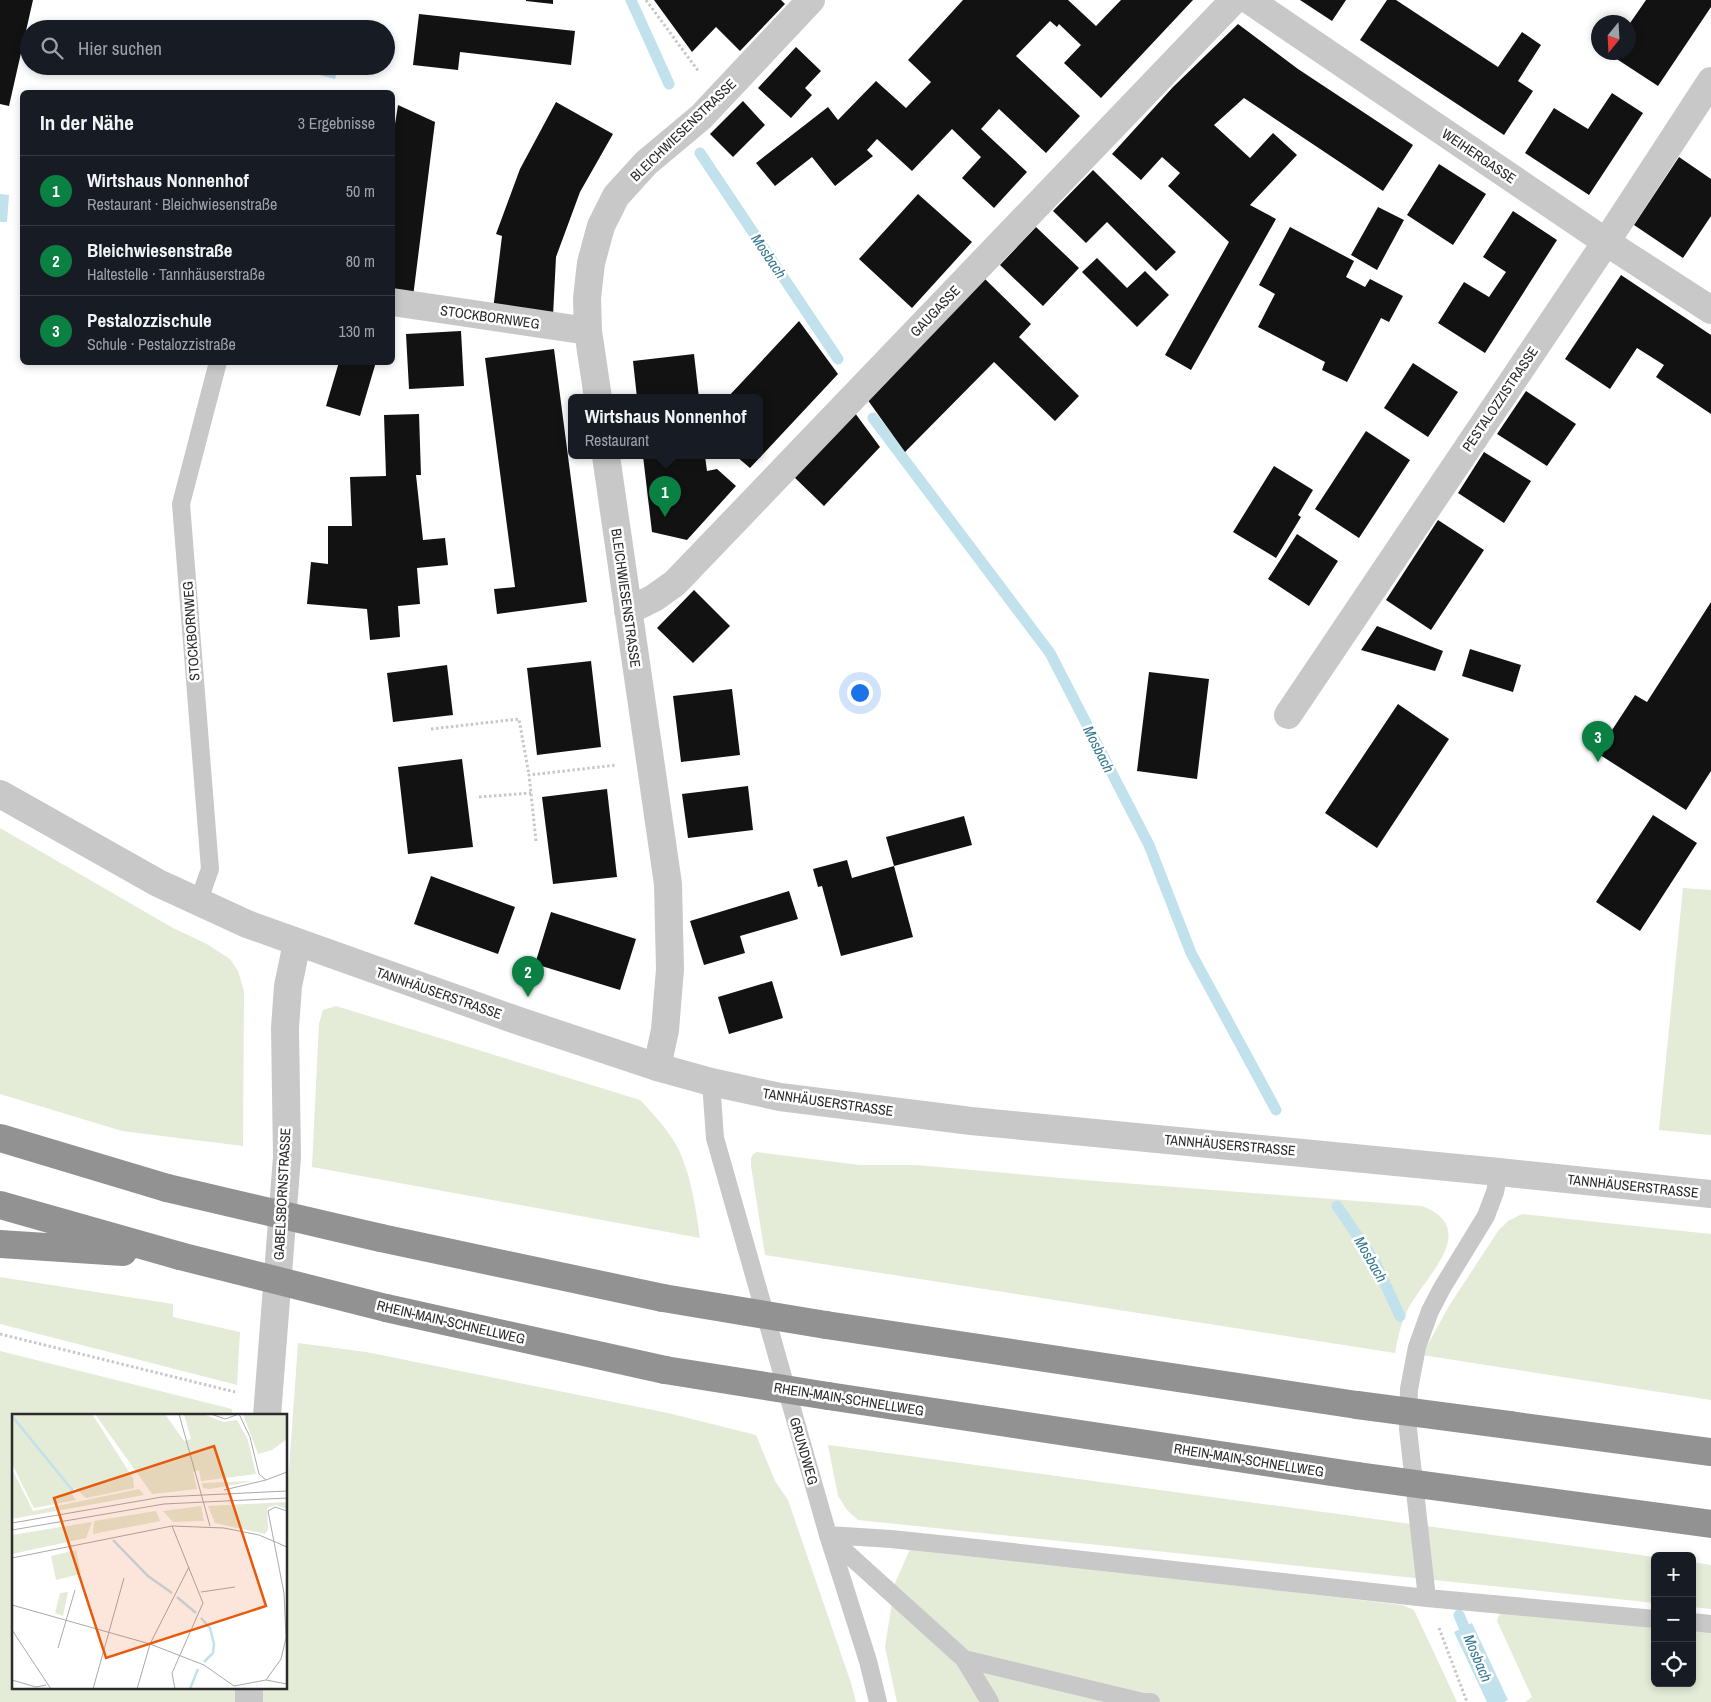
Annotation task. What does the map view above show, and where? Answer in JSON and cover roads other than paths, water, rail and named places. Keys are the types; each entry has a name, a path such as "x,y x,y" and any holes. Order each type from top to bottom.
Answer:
{"highway":[{"path":"0,1138 167,1188 381,1238 663,1298 826,1325 1357,1404 1711,1452"},
{"name":"RHEIN-MAIN-SCHNELLWEG","path":"0,1205 180,1256 386,1308 666,1370 1358,1476 1711,1524"},
{"path":"0,1244 180,1256"}],"street":[{"name":"BLEICHWIESENSTRASSE","path":"597,394 588,331 587,298 591,263 602,226 616,196 646,163 701,117 811,0"},
{"name":"GAUGASSE","path":"628,611 654,598 675,583 1234,0"},
{"name":"WEIHERGASSE","path":"1250,0 1606,242 1711,310"},
{"name":"PESTALOZZISTRASSE","path":"1288,715 1606,242 1711,81"},
{"name":"STOCKBORNWEG","path":"395,302 588,331"},
{"name":"BLEICHWIESENSTRASSE","path":"606,459 668,884 670,969 665,1030 657,1067"},
{"name":"TANNHÄUSERSTRASSE","path":"0,794 158,883 247,924 518,1021 657,1067 711,1082 780,1097 971,1121 1711,1194"},
{"name":"GABELSBORNSTRASSE","path":"267,1414 287,1157 285,1019 288,986 297,943"}],"lane":[{"name":"STOCKBORNWEG","path":"198,903 210,869 182,504 217,365"},
{"name":"GRUNDWEG","path":"711,1082 715,1138 828,1535 868,1661 878,1702"},
{"path":"1427,1598 1408,1429 1409,1389 1417,1347 1430,1311 1486,1216 1495,1192 1499,1172"},
{"path":"828,1535 939,1544 1427,1598 1651,1619"},
{"path":"828,1535 964,1659 990,1702"},
{"path":"1696,1622 1711,1624"},
{"path":"964,1659 1143,1702 1151,1702"}],"water":[{"path":"320,75 336,75 335,79"},
{"path":"0,194 9,195 7,222 0,222"},
{"path":"1472,1623 1508,1700 1504,1702 1487,1702 1454,1632"}],"waterway":[{"name":"Mosbach","path":"631,0 669,84"},
{"name":"Mosbach","path":"700,153 838,359"},
{"name":"Mosbach","path":"873,418 1050,653 1149,845 1191,953 1276,1110"},
{"name":"Mosbach","path":"1337,1206 1374,1260 1400,1316"},
{"name":"Mosbach","path":"1459,1615 1470,1641"}],"place":[{"name":"Wirtshaus Nonnenhof","path":"665,517"},
{"name":"Pestalozzischule","path":"1598,762"},
{"name":"Bleichwiesenstraße","path":"528,997"}]}
